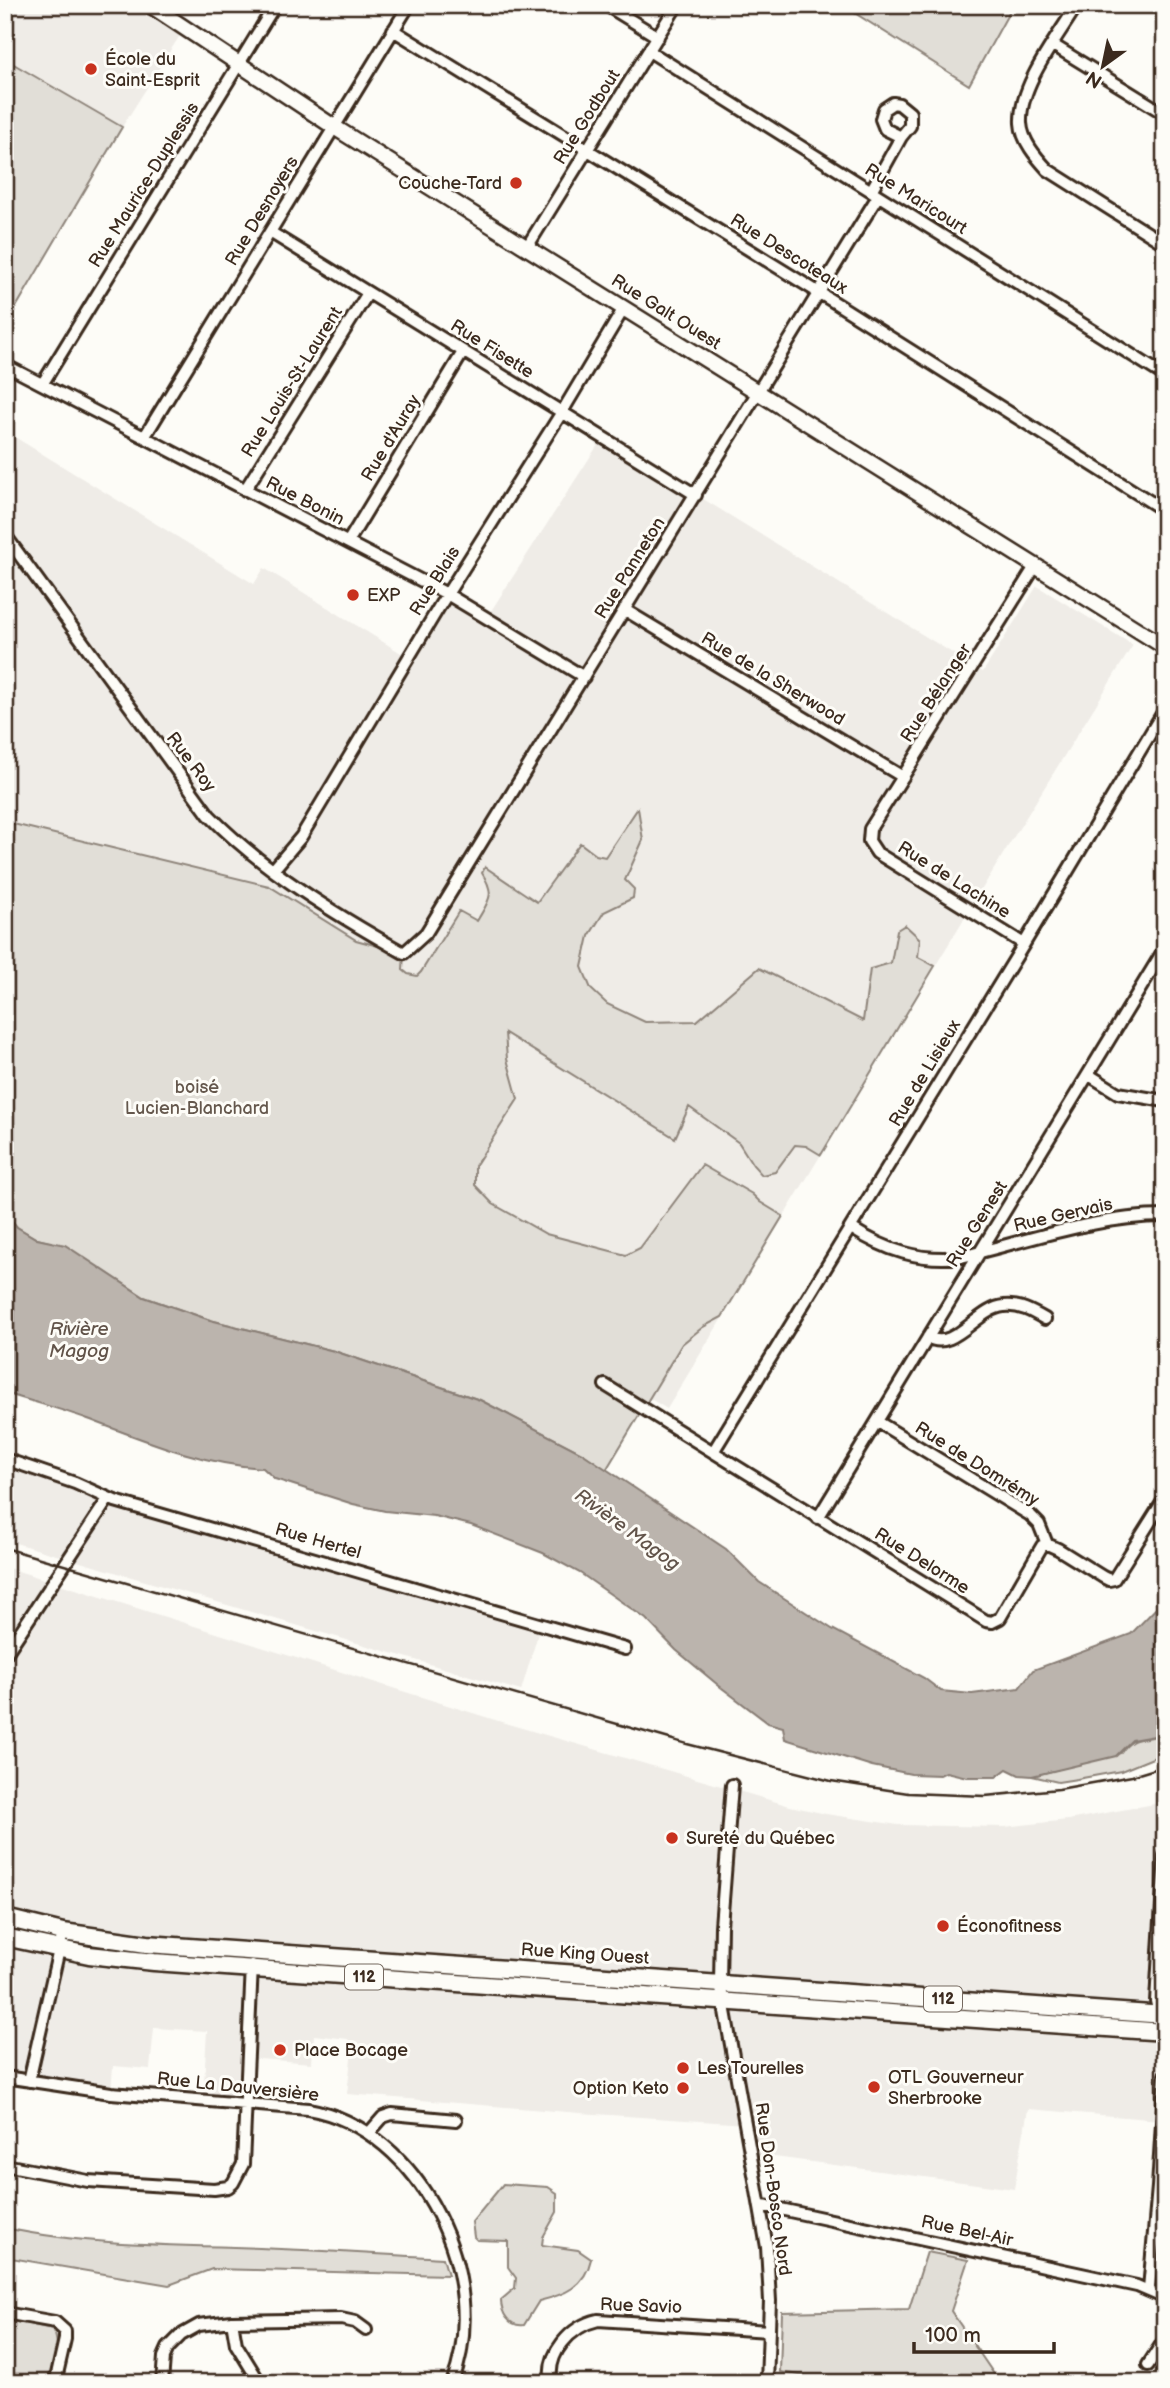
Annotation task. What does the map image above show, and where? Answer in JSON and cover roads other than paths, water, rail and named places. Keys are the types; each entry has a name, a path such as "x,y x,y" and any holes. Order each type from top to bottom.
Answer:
{"main road":[{"name":"Rue King Ouest","path":"5,1918 63,1932 147,1944 1161,2014"},
{"name":"112","path":"5,1937 60,1949 154,1962 1165,2032"}],"street":[{"name":"Rue Galt Ouest","path":"150,5 334,127 1165,647"},
{"name":"Rue Maurice-Duplessis","path":"43,383 275,5"},
{"name":"Rue Desnoyers","path":"145,436 409,5"},
{"path":"606,5 658,37"},
{"name":"Rue Godbout","path":"527,247 677,5"},
{"path":"1077,5 1026,93 1021,125 1035,156 1048,170 1165,244"},
{"name":"Rue Descoteaux","path":"393,30 821,293 1165,511"},
{"path":"1054,45 1165,114"},
{"name":"Rue Maricourt","path":"649,51 1165,376"},
{"name":"Rue Panneton","path":"404,953 426,933 821,293 901,137"},
{"name":"Rue Fisette","path":"270,232 696,495"},
{"name":"Rue Louis-St-Laurent","path":"245,490 368,293"},
{"name":"Rue Blais","path":"273,870 301,837 624,308"},
{"name":"Rue d'Auray","path":"348,542 463,352"},
{"name":"Rue Bonin","path":"5,365 447,594 583,677"},
{"name":"Rue Roy","path":"5,535 209,814 238,844 273,870 404,953"},
{"name":"Rue Bélanger","path":"869,841 870,829 1037,565"},
{"name":"Rue de la Sherwood","path":"625,610 903,777"},
{"name":"Rue de Lisieux","path":"713,1452 1165,709"},
{"name":"Rue de Lachine","path":"869,841 877,853 1024,944"},
{"name":"Rue Genest","path":"818,1518 1165,948"},
{"path":"1089,1075 1118,1093 1165,1101"},
{"name":"Rue Gervais","path":"851,1228 885,1247 912,1256 946,1259 1101,1223 1145,1216 1165,1216"},
{"path":"928,1337 935,1342 945,1341 994,1308 1004,1306 1032,1311 1045,1319"},
{"name":"Rue Delorme","path":"605,1385 986,1621 992,1622 1000,1618 1038,1551 1047,1544"},
{"name":"Rue de Domrémy","path":"878,1423 1030,1516 1039,1524 1047,1544"},
{"name":"Rue Hertel","path":"5,1459 75,1483 108,1499 625,1649"},
{"path":"1047,1544 1103,1577 1114,1579 1165,1498"},
{"path":"5,1655 108,1499"},
{"name":"Rue Don-Bosco Nord","path":"732,1785 721,1926 720,1983 761,2206 769,2275 767,2383"},
{"path":"1165,1855 1158,1945 1161,2014 1165,2032"},
{"path":"29,2081 63,1932"},
{"path":"5,2165 88,2181 214,2189 228,2187 233,2183 241,2170 244,2154 244,2103 253,1951"},
{"path":"1149,2289 1161,2188 1165,2075"},
{"name":"Rue La Dauversière","path":"5,2077 111,2093 323,2112 369,2133 392,2153 417,2182 440,2220 455,2253 462,2289 464,2332 452,2383"},
{"path":"369,2133 383,2117 391,2114 456,2120"},
{"name":"Rue Bel-Air","path":"761,2206 1149,2289 1165,2298"},
{"path":"5,2313 55,2322 65,2331 55,2383"},
{"path":"162,2383 164,2357 174,2340 199,2325 232,2321 341,2319 355,2322 366,2330"},
{"name":"Rue Savio","path":"552,2383 551,2365 565,2339 572,2332 598,2320 769,2331"},
{"path":"232,2321 236,2344 260,2383"},
{"path":"1148,2365 1165,2339"}],"water":[{"name":"Rivière Magog","path":"5,1213 17,1227 37,1239 65,1245 144,1297 210,1320 334,1351 480,1400 582,1453 726,1549 759,1582 832,1629 924,1678 941,1691 972,1694 1019,1688 1033,1670 1131,1634 1165,1599 1165,1731 1160,1735 1132,1740 1116,1756 1032,1776 1019,1775 1007,1769 996,1777 967,1777 946,1772 940,1775 911,1774 872,1766 785,1739 783,1727 768,1723 718,1685 676,1650 646,1619 580,1573 543,1553 471,1525 434,1516 385,1511 353,1504 275,1479 263,1468 196,1457 78,1415 5,1393"}],"railway":[{"path":"5,1548 687,1744 831,1781 908,1793 985,1796 1059,1789 1132,1776 1165,1766"}],"place":[{"name":"École du Saint-Esprit","path":"91,69"},
{"name":"Couche-Tard","path":"516,183"},
{"name":"EXP","path":"353,595"},
{"name":"Sureté du Québec","path":"672,1838"},
{"name":"Éconofitness","path":"943,1926"},
{"name":"Place Bocage","path":"280,2050"},
{"name":"Les Tourelles","path":"683,2068"},
{"name":"OTL Gouverneur Sherbrooke","path":"874,2087"},
{"name":"Option Keto","path":"683,2088"}],"park label":[{"name":"boisé Lucien-Blanchard","path":"197,1097"}]}
